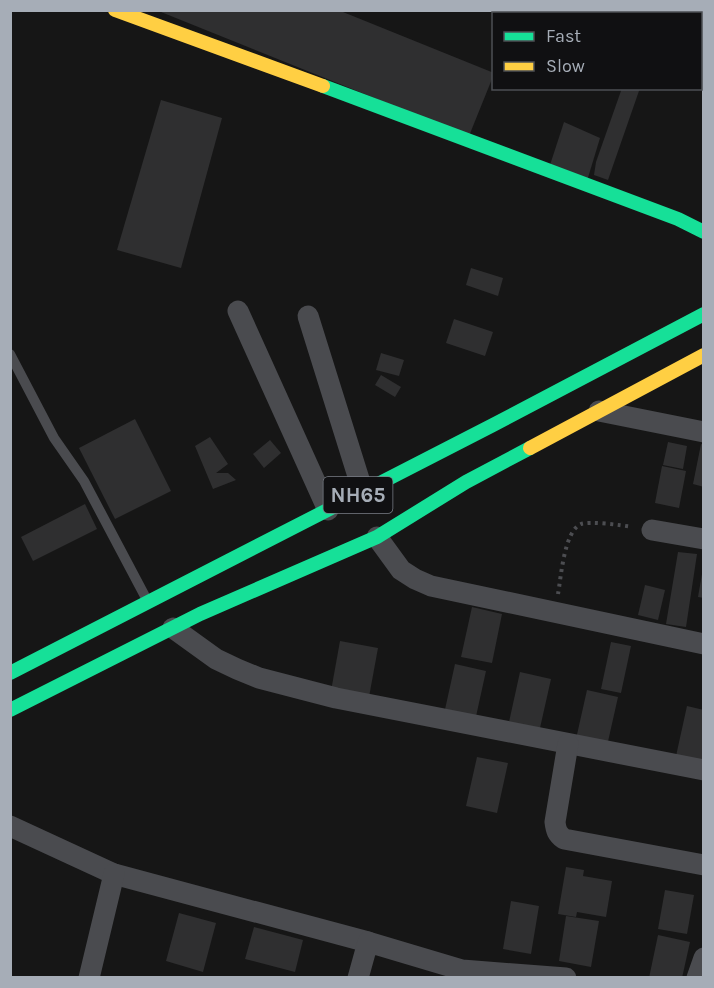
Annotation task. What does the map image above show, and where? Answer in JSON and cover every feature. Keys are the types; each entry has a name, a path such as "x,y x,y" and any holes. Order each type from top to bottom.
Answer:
{"main road":[{"path":"115,10 678,219 704,232"},
{"name":"NH65","path":"10,673 704,314"},
{"name":"NH65","path":"10,710 211,609 376,537 466,482 704,355"}],"street":[{"path":"238,311 328,510"},
{"path":"308,316 363,492"},
{"path":"599,411 704,432"},
{"path":"652,530 704,539"},
{"path":"376,537 401,570 431,586 704,644"},
{"path":"172,628 216,659 259,678 336,698 704,770"},
{"path":"568,744 555,822 559,836 564,839 704,865"},
{"path":"10,826 114,874 368,942 462,970 566,978"},
{"path":"89,978 114,874"},
{"path":"358,978 368,942"},
{"path":"697,978 704,958"}],"lane":[{"path":"10,354 54,438 84,481 148,603"}],"path":[{"path":"555,612 568,541 575,527 583,523 652,530"}],"building":[{"path":"156,10 338,10 492,72 492,79 469,136"},
{"path":"516,10 577,10 576,12 516,12"},
{"path":"621,90 639,90 608,180 594,175 596,162"},
{"path":"161,100 222,118 181,268 117,250"},
{"path":"564,122 600,138 587,181 550,165"},
{"path":"471,268 503,278 498,296 466,285"},
{"path":"454,319 493,332 485,356 446,343"},
{"path":"381,353 404,360 399,376 376,370"},
{"path":"381,375 401,387 395,397 375,385"},
{"path":"135,419 171,491 115,519 79,448"},
{"path":"210,437 228,464 216,473 228,473 236,480 213,489 195,446"},
{"path":"270,440 281,453 264,468 253,454"},
{"path":"668,442 687,446 683,469 663,465"},
{"path":"701,444 704,445 704,487 693,484"},
{"path":"662,466 686,471 679,508 655,503"},
{"path":"85,504 97,529 33,561 21,537"},
{"path":"678,552 697,554 686,627 666,624"},
{"path":"702,574 704,574 704,598 698,597"},
{"path":"645,585 665,590 658,620 638,615"},
{"path":"472,607 502,614 492,663 461,657"},
{"path":"340,641 378,648 369,697 331,691"},
{"path":"611,642 631,646 621,693 601,689"},
{"path":"455,664 486,671 475,721 444,714"},
{"path":"520,672 551,679 540,728 509,722"},
{"path":"587,690 618,697 607,746 576,739"},
{"path":"687,706 704,710 704,762 676,756"},
{"path":"477,757 508,763 497,813 466,806"},
{"path":"566,867 584,870 583,876 612,881 606,917 577,912 576,917 558,914"},
{"path":"665,890 694,895 687,934 658,929"},
{"path":"511,901 539,906 531,954 503,949"},
{"path":"179,913 216,923 203,972 166,961"},
{"path":"566,916 599,921 591,967 559,961"},
{"path":"254,927 303,940 295,972 245,959"},
{"path":"658,935 690,942 682,978 649,978"}],"traffic: fast":[{"path":"323,86 678,219 704,232"},
{"path":"10,673 704,314"},
{"path":"10,710 200,614 377,537 466,482 530,448"}],"traffic: slow":[{"path":"115,10 323,86"},
{"path":"530,448 704,355"}]}
